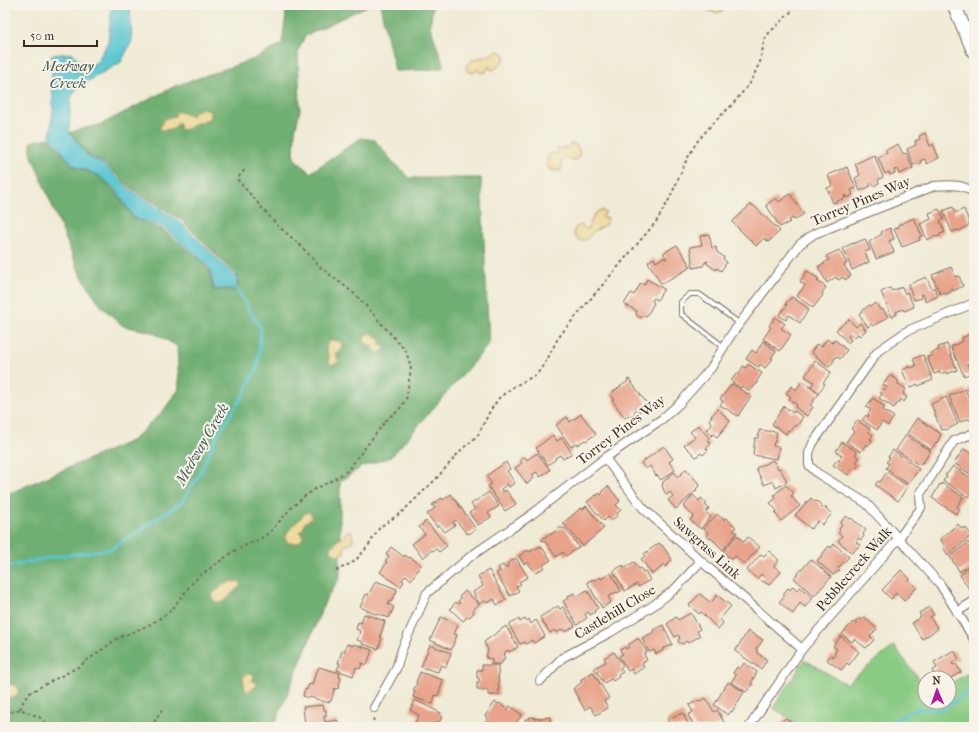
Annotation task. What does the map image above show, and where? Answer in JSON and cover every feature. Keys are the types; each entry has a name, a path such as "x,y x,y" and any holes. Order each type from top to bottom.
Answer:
{"main road":[{"path":"954,5 974,52"}],"street":[{"name":"Torrey Pines Way","path":"374,708 396,669 402,649 427,593 471,556 531,515 605,458 662,419 680,402 711,368 740,324 800,244 814,234 934,186 953,184 970,189 974,194"},
{"path":"974,303 907,331 878,350 813,443 809,453 809,466 817,473 866,503 899,538 940,584 974,638"},
{"name":"Pebblecreek Walk","path":"749,727 802,649 899,538 921,508 920,494 954,441 974,433"},
{"name":"Sawgrass Link","path":"605,458 643,508 802,649"},
{"name":"Castlehill Close","path":"540,682 562,658 610,632 654,605 675,589 701,561"},
{"path":"957,612 974,601"}],"lane":[{"path":"724,347 681,314 681,302 690,294 699,294 740,324"}],"path":[{"path":"663,9 667,5"},
{"path":"336,571 355,561 368,546 380,527 401,513 436,479 461,450 478,435 490,411 499,398 512,387 530,378 541,369 548,360 564,329 656,222 670,198 684,163 696,143 712,124 732,105 750,82 760,62 767,35 798,5"},
{"path":"20,709 24,700 31,692 78,667 118,638 149,625 164,616 173,608 192,583 202,574 234,551 260,539 271,531 290,508 304,497 347,471 388,418 398,411 406,400 411,368 406,351 356,295 320,267 298,243 270,217 237,179 246,168"},
{"path":"151,727 162,708"},
{"path":"5,714 20,709 39,717 54,727"}],"green space":[{"path":"284,5 369,5 305,36 298,51 300,110 295,131 294,158 310,173 361,138 375,140 392,161 410,178 481,178 489,344 391,457 361,467 340,482 340,578 326,599 274,727 5,727 5,495 133,440 163,411 179,389 177,346 152,332 123,326 101,306 80,274 31,154 31,142 49,138 73,166 98,176 115,191 134,219 162,229 204,263 209,270 213,290 238,290 238,277 181,220 131,188 104,163 89,156 70,132 102,124 175,86 254,59 282,44 286,14"},
{"path":"380,5 433,5 430,26 444,67 429,70 395,71"},
{"path":"894,646 917,676 917,710 957,710 957,680 974,670 974,727 803,727 773,708 805,660 846,684"}],"sand":[{"path":"706,5 719,6 723,7 724,9 721,12 714,13 708,10"},
{"path":"497,51 502,52 505,59 495,69 491,70 489,66 486,72 483,73 479,72 478,69 473,73 467,71 466,66 472,60 488,56"},
{"path":"203,108 210,111 211,115 206,120 184,129 180,129 179,122 173,129 161,130 160,128 164,119 175,116 176,112 190,116 193,115 193,112"},
{"path":"571,143 576,145 579,149 578,159 561,159 562,166 560,171 551,170 547,165 547,159 551,153 557,154 558,148 563,149 563,147 565,147 567,149"},
{"path":"602,210 606,213 603,215 603,218 608,218 605,225 595,231 586,240 578,239 574,236 576,227 582,225 588,229 596,212"},
{"path":"371,333 381,340 379,345 384,346 385,351 379,353 375,352 371,346 365,343 365,335"},
{"path":"333,340 339,341 342,347 336,354 339,362 331,365 326,346"},
{"path":"307,512 310,514 311,519 305,522 303,529 299,532 303,535 303,538 298,543 288,543 286,540 287,533"},
{"path":"349,530 352,532 353,541 344,547 344,553 338,555 333,553 331,548 339,539 343,538 345,533"},
{"path":"230,580 233,582 239,581 241,585 223,602 219,603 213,600 212,597 214,592 224,583 228,584"},
{"path":"247,673 253,674 254,677 252,681 255,682 257,686 247,692 243,678"},
{"path":"5,685 15,685 18,688 18,694 14,698 9,698 8,692 5,695"}],"water":[{"name":"Medway Creek","path":"112,5 130,5 132,41 121,62 78,87 71,97 69,132 89,157 103,164 131,190 180,222 237,278 237,289 214,289 210,269 204,262 163,227 134,218 116,190 98,175 73,165 50,137 53,109 51,55 72,53 85,68 97,62 108,42"}],"building":[{"path":"925,133 930,146 933,144 939,158 927,164 925,159 920,161 921,164 919,165 918,163 913,165 907,149 916,145 915,141 920,139 919,136"},
{"path":"898,144 903,154 906,153 913,168 899,174 897,169 894,170 895,173 890,175 889,172 885,174 878,157 887,153 886,150"},
{"path":"874,155 883,177 878,180 879,183 874,186 873,183 870,184 871,186 860,191 855,178 860,175 855,164"},
{"path":"847,167 856,188 851,190 853,195 846,198 845,195 845,198 833,203 827,188 832,186 828,175"},
{"path":"790,194 804,214 794,220 793,218 789,220 790,222 780,227 766,205 776,198 779,202"},
{"path":"751,204 780,231 768,242 764,238 756,246 732,222"},
{"path":"953,207 955,213 964,209 970,224 959,231 957,230 952,232 943,211"},
{"path":"939,209 944,219 940,221 945,232 940,234 940,236 935,236 927,240 920,224 931,219 929,213"},
{"path":"914,218 922,236 919,237 920,240 902,247 894,229 899,227 898,225"},
{"path":"890,228 894,239 889,241 894,252 876,259 869,242 882,234 881,232"},
{"path":"709,234 712,248 716,247 717,252 724,257 723,259 727,262 721,271 717,268 716,270 706,263 708,261 705,262 703,266 693,268 690,247 702,245 700,236"},
{"path":"865,239 870,250 865,252 869,262 852,270 843,248"},
{"path":"677,245 691,267 661,284 648,262 654,258 656,262 664,257 665,259 667,258 663,253"},
{"path":"839,250 847,263 844,265 851,276 845,280 843,277 838,280 836,277 827,283 818,267 823,264 824,265 824,263 829,260 826,256"},
{"path":"951,267 955,277 959,276 963,286 953,291 952,289 950,290 951,292 945,294 944,292 940,294 932,275"},
{"path":"807,271 819,279 817,281 826,287 822,293 823,295 813,308 797,296 805,285 800,282"},
{"path":"926,277 932,289 934,287 938,296 926,302 923,294 920,295 922,298 914,300 908,285"},
{"path":"647,279 664,289 657,300 654,298 652,301 654,303 646,317 643,315 641,318 636,315 637,311 624,304 631,293 634,295 641,283 644,285"},
{"path":"902,287 905,294 907,292 914,307 896,312 897,314 892,317 881,292 890,288 892,291"},
{"path":"792,297 809,309 800,323 789,315 786,320 779,315 787,305 785,304"},
{"path":"876,303 881,311 883,309 888,317 873,326 871,324 868,327 859,314 869,305 871,306"},
{"path":"775,317 785,324 781,328 791,335 780,351 763,339 771,327 769,326"},
{"path":"849,319 856,327 860,323 866,330 860,336 858,334 854,338 851,334 848,336 851,340 848,343 836,330"},
{"path":"972,333 974,339 974,361 967,364 971,373 964,376 951,347 963,341 962,338"},
{"path":"827,339 832,343 835,340 847,350 840,359 836,356 829,367 811,352 817,344 821,347"},
{"path":"763,341 776,351 771,358 773,359 765,368 760,364 759,367 746,359 752,350 756,353"},
{"path":"947,344 957,370 947,374 946,372 940,374 939,372 934,374 927,357 932,356 931,353 939,350 938,347"},
{"path":"923,355 933,380 918,386 917,384 910,388 902,370 909,366 910,368 916,366 913,359"},
{"path":"815,361 831,372 823,383 825,384 819,392 811,387 814,382 805,376"},
{"path":"748,364 762,373 757,383 750,391 742,386 741,388 731,381 737,373 739,374 743,366 746,368"},
{"path":"890,375 899,381 897,383 906,389 903,394 907,397 904,402 901,399 894,408 879,398 882,394 880,392 883,388 885,390 887,387 883,385"},
{"path":"629,379 648,405 639,412 637,409 634,412 635,414 631,417 629,415 625,418 612,400 614,399 610,394"},
{"path":"802,381 819,394 810,405 813,407 807,416 795,407 797,405 789,399 791,397 786,393 792,386 796,390"},
{"path":"732,384 751,396 738,416 720,405 723,401 720,399"},
{"path":"974,387 974,402 968,389"},
{"path":"965,389 974,409 974,419 968,419 960,422 949,396"},
{"path":"946,397 958,424 946,430 941,430 931,404"},
{"path":"873,398 885,407 883,410 894,417 888,426 882,422 877,430 862,420 866,415 868,417 869,415 868,414 871,410 866,407"},
{"path":"784,406 793,413 794,411 803,417 797,426 795,425 790,431 788,430 786,434 772,424"},
{"path":"718,409 730,421 717,437 713,434 711,436 706,431 712,424 709,420 711,416"},
{"path":"581,414 596,434 586,441 585,440 577,445 576,443 571,447 556,425 567,417 570,422"},
{"path":"917,418 941,434 937,443 936,442 931,450 907,433"},
{"path":"857,420 870,429 868,431 873,435 868,446 866,444 861,452 846,442 854,431 851,429"},
{"path":"698,425 709,438 708,440 711,444 706,448 708,450 703,455 701,453 696,457 684,445 695,437 690,432"},
{"path":"759,430 777,432 773,446 779,447 777,459 753,455 755,438 758,438"},
{"path":"553,435 557,441 562,438 572,453 563,459 560,455 548,465 536,448"},
{"path":"906,435 930,451 923,463 922,462 919,465 896,450"},
{"path":"842,442 857,452 855,455 859,458 856,462 859,464 855,470 852,468 848,475 833,465 837,460 840,460 842,456 836,451"},
{"path":"664,446 673,459 669,462 675,470 661,480 657,475 656,476 650,466 646,469 641,463"},
{"path":"964,449 974,455 974,477 954,463"},
{"path":"893,450 919,469 908,484 886,468 889,464 886,462 890,458 888,457"},
{"path":"537,453 550,470 540,477 537,472 532,475 534,478 527,484 515,468 522,463 520,460 525,457 527,460"},
{"path":"773,460 778,469 780,468 787,482 776,488 773,481 764,485 756,468"},
{"path":"506,462 510,469 507,471 515,483 509,487 507,484 501,489 503,492 506,490 516,504 505,511 488,486 492,484 486,476"},
{"path":"953,466 974,480 974,489 968,497 943,481 947,476 945,475"},
{"path":"686,469 700,485 696,489 697,490 676,509 668,500 673,496 670,492 667,495 664,491 662,483 674,472 678,477"},
{"path":"887,472 908,486 898,501 875,485 878,481 880,482"},
{"path":"942,483 963,497 957,507 960,509 956,514 932,498"},
{"path":"786,485 794,493 791,496 800,506 781,521 775,513 777,511 770,503 776,498 774,495"},
{"path":"608,486 620,501 616,505 621,510 611,521 608,517 604,521 587,502 599,493 601,495 603,493 602,491"},
{"path":"489,492 499,506 488,513 491,517 478,525 469,513 475,509 471,504"},
{"path":"451,494 476,529 469,534 467,534 456,520 453,522 455,525 445,532 439,525 437,527 427,514 435,508 432,505"},
{"path":"693,495 699,501 701,498 707,503 705,505 709,508 706,512 711,517 701,529 690,520 694,516 684,508"},
{"path":"811,498 815,502 817,501 822,508 824,506 832,514 822,525 818,521 811,529 795,515"},
{"path":"586,506 604,528 583,546 563,523 581,508 582,510"},
{"path":"717,514 724,520 726,518 736,527 733,530 737,533 723,550 706,535 708,533 704,529"},
{"path":"846,516 850,519 851,518 866,530 861,540 859,538 856,542 860,545 852,553 838,541 842,536 838,533 842,525 840,523"},
{"path":"426,521 447,546 439,552 436,549 433,551 432,550 423,558 412,544 425,534 419,527"},
{"path":"958,524 962,529 965,527 972,535 948,556 943,547 945,546 940,539"},
{"path":"561,527 563,529 565,528 579,547 566,556 563,552 556,557 544,540 541,540"},
{"path":"737,535 744,542 748,537 760,547 744,564 735,556 732,560 723,552"},
{"path":"968,542 974,549 974,561 960,572 950,557"},
{"path":"659,543 672,560 665,567 664,564 652,574 641,559 645,556 644,554"},
{"path":"834,544 849,557 838,568 840,570 833,575 817,561 829,546 831,548"},
{"path":"541,546 551,560 543,565 545,567 536,573 527,562 524,564 519,556 528,550 529,552"},
{"path":"391,547 404,557 405,555 409,558 410,557 421,565 411,580 406,575 402,580 404,582 400,587 380,572 387,562 385,561 389,556 386,554"},
{"path":"769,551 779,560 774,566 781,572 769,585 761,580 764,577 761,574 757,579 747,570 761,554 764,556"},
{"path":"516,558 528,577 519,582 521,584 516,587 519,591 510,596 496,573 500,571 498,568 503,565 505,568 508,567 507,564"},
{"path":"811,559 831,577 814,596 794,578"},
{"path":"634,562 639,569 641,568 643,572 645,571 650,580 638,587 637,584 625,591 613,571 623,565 624,568"},
{"path":"974,563 974,587 970,590 960,575"},
{"path":"489,570 506,600 497,605 494,599 487,603 484,601 479,604 473,592 483,586 478,576"},
{"path":"901,570 916,588 904,601 896,593 891,599 882,590"},
{"path":"611,573 621,591 608,597 611,602 602,608 587,582 600,577 601,579"},
{"path":"376,581 397,589 391,602 389,601 388,604 394,607 389,618 360,607 366,594 368,595"},
{"path":"793,586 797,590 800,587 813,598 805,607 800,603 793,614 779,602 785,595 783,594 788,588 790,590"},
{"path":"587,590 598,608 590,615 588,612 585,614 587,618 577,625 563,601 574,593 576,597"},
{"path":"465,591 479,604 473,610 474,612 470,617 468,616 463,621 450,609 456,602 458,604 460,603 458,601 461,598 459,597"},
{"path":"700,594 711,603 717,595 731,606 720,619 723,623 718,629 701,612 699,614 689,605"},
{"path":"558,606 560,609 563,607 575,626 565,632 563,629 556,633 554,630 550,633 540,617"},
{"path":"929,607 934,615 930,617 938,629 922,639 912,623 921,617 919,613"},
{"path":"691,613 700,629 697,631 700,636 688,643 686,641 683,644 678,641 680,637 678,635 675,637 667,624 676,617 678,620"},
{"path":"364,614 385,621 380,637 382,638 378,649 362,644 363,642 357,640 360,631 356,629 358,622 361,623"},
{"path":"441,617 458,625 454,634 457,635 451,650 430,640"},
{"path":"864,617 877,629 870,636 874,640 866,648 854,639 852,642 842,634 853,622 856,626 858,624 855,622 859,618 861,620"},
{"path":"519,619 520,622 525,619 526,621 529,619 531,624 536,620 545,636 534,643 532,640 526,644 525,642 520,644 509,625"},
{"path":"663,625 672,645 662,649 663,651 656,654 654,650 649,652 642,638 654,632 653,630"},
{"path":"506,626 518,647 509,652 508,650 505,652 504,660 501,664 492,664 492,659 486,658 488,650 484,642"},
{"path":"748,631 763,640 756,648 757,653 767,660 761,669 735,651"},
{"path":"841,636 859,652 849,665 847,663 841,670 827,660 831,655 833,657 835,655 834,654 837,649 833,646"},
{"path":"639,639 647,652 644,654 647,660 642,663 644,667 634,674 631,669 628,671 619,656 623,654 620,650 625,647 626,649 629,647 628,645"},
{"path":"347,644 353,646 354,644 372,650 367,665 362,663 360,669 356,667 353,676 337,670 342,651 344,652"},
{"path":"430,645 451,653 446,667 441,665 438,672 421,667"},
{"path":"954,650 959,659 952,663 953,665 956,664 961,672 957,674 957,670 934,670 937,668 934,662"},
{"path":"614,652 623,665 620,668 623,672 613,681 611,679 604,683 594,668 606,662 604,658"},
{"path":"744,663 757,672 754,678 752,678 754,679 751,683 753,684 746,692 731,682 736,675 733,673 737,667 740,669"},
{"path":"482,665 498,665 499,695 488,695 488,690 477,689 477,682 479,682 479,678 477,678 477,670 482,670"},
{"path":"319,667 340,673 339,677 341,678 338,689 335,688 329,703 303,696 305,689 307,690 309,684 312,685"},
{"path":"420,672 443,680 438,696 435,695 433,704 413,697 415,691 413,691"},
{"path":"593,672 609,698 604,701 608,708 596,715 590,706 585,710 573,689 582,682 580,680"},
{"path":"728,682 744,692 732,712 731,711 728,715 714,705"},
{"path":"706,698 714,712 717,710 724,722 715,727 695,727 688,715 693,712 689,705"},
{"path":"415,700 441,713 440,716 442,717 438,724 436,723 434,727 413,727 419,715 410,710"},
{"path":"495,702 498,704 500,703 507,710 510,706 522,715 513,727 507,724 504,727 490,727 485,723 488,718 485,716"},
{"path":"323,705 324,710 326,710 326,716 324,716 325,722 337,720 339,727 304,727 303,707"},
{"path":"683,713 691,727 671,727 667,719"},
{"path":"530,717 534,717 534,719 550,717 551,727 526,727 525,719 530,719"},
{"path":"785,718 794,724 793,726 795,727 778,727"}],"waterway":[{"name":"Medway Creek","path":"5,567 53,557 111,549 181,503 199,475 216,437 241,399 258,366 261,329 237,289"},
{"path":"889,727 893,721 916,709 941,710 969,692"}]}
